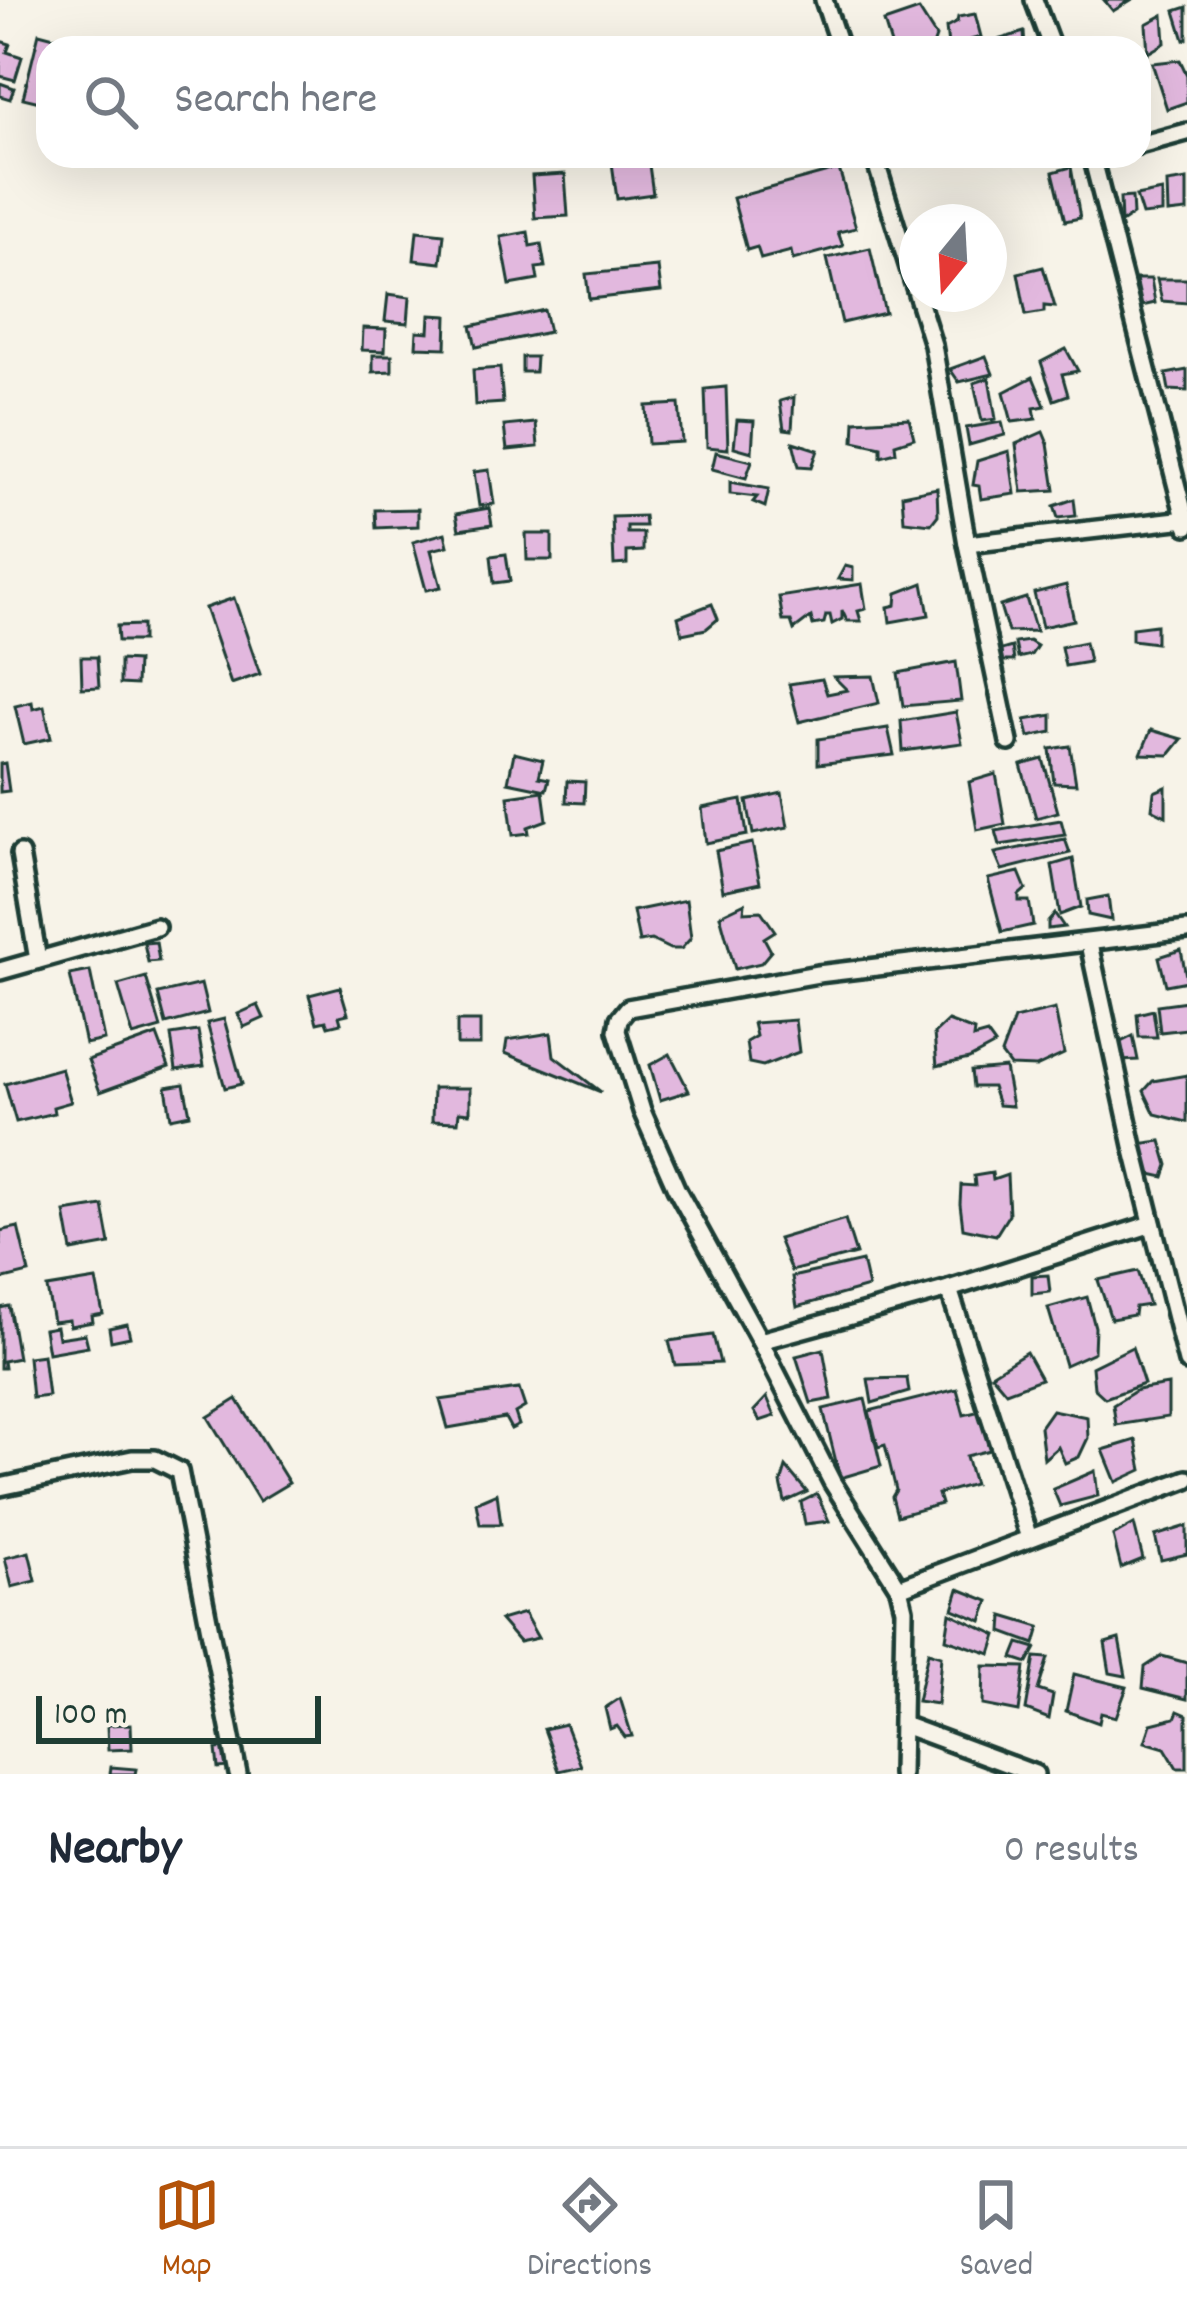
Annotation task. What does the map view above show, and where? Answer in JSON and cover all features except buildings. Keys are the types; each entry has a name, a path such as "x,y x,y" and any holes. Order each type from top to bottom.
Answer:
{"street":[{"path":"824,0 835,36"},
{"path":"1034,0 1048,36"},
{"path":"1151,142 1187,132"},
{"path":"878,168 933,345 967,544 1009,742"},
{"path":"967,544 1186,522 1095,168"},
{"path":"20,854 38,960"},
{"path":"0,971 155,928"},
{"path":"902,1774 904,1609 898,1588 832,1482 676,1187 642,1111 617,1031 623,1012 628,1007 818,974 1187,931"},
{"path":"1089,944 1187,1362"},
{"path":"760,1341 949,1288 1152,1223"},
{"path":"949,1288 1029,1538"},
{"path":"0,1487 132,1459 154,1459 179,1471 238,1774"},
{"path":"898,1588 1187,1479"},
{"path":"903,1725 1035,1774"}]}
